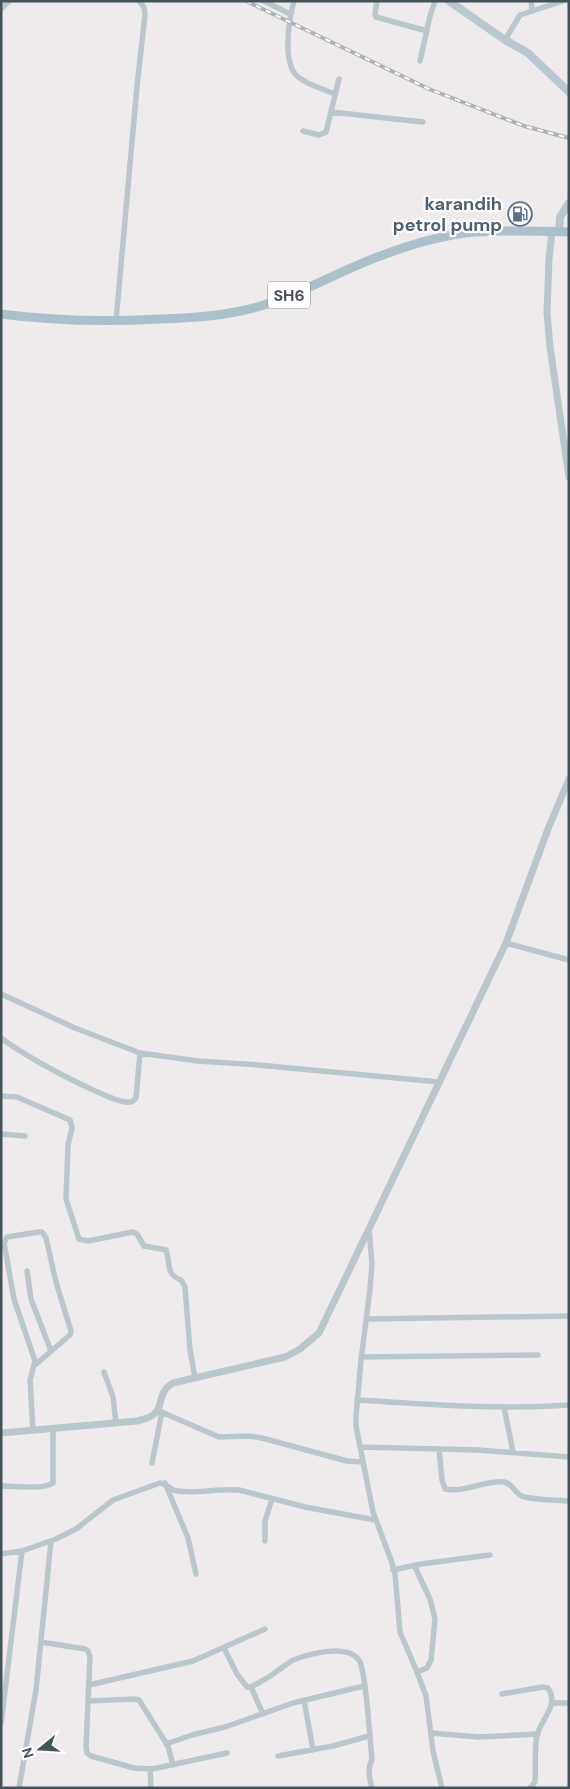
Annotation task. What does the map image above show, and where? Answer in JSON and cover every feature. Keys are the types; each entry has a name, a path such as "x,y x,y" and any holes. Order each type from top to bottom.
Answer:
{"main road":[{"path":"449,1 505,40 528,52 569,92"},
{"path":"560,232 560,217 569,203"},
{"name":"SH6","path":"1,314 60,320 116,321 212,316 245,310 287,296 382,255 414,244 475,232 560,232"}],"street":[{"path":"1,9 9,1"},
{"path":"116,321 145,15 144,7 139,1"},
{"path":"264,1 290,14"},
{"path":"294,1 290,14 288,52 292,71 307,83 335,94"},
{"path":"377,1 376,17 427,31"},
{"path":"420,61 435,1"},
{"path":"531,1 532,10"},
{"path":"505,40 520,14 563,1"},
{"path":"303,131 319,135 323,134 328,128 339,79"},
{"path":"332,112 423,122"},
{"path":"560,232 549,260 547,313 550,347 567,450 569,477"},
{"path":"152,1463 163,1392 167,1387 173,1383 285,1357 300,1349 319,1333 506,943 548,829 569,779"},
{"path":"506,943 569,960"},
{"path":"1,994 75,1028 140,1053 198,1061 439,1082"},
{"path":"1,1038 59,1074 111,1098 126,1102 132,1102 136,1098 140,1053"},
{"path":"1,1096 17,1098 70,1120 72,1128 68,1145 66,1199 79,1239 88,1241 133,1232 137,1234 144,1246 166,1250 170,1273 174,1278 181,1280 185,1287 190,1350 195,1378"},
{"path":"1,1134 25,1136"},
{"path":"368,1229 372,1264 361,1357 356,1421 375,1520 397,1586 400,1632 426,1696 433,1751 442,1788"},
{"path":"33,1430 30,1380 35,1365 33,1353 12,1293 4,1243 7,1237 42,1232 46,1238 56,1282 71,1331 35,1365"},
{"path":"27,1271 31,1299 51,1351"},
{"path":"366,1319 569,1316"},
{"path":"361,1357 538,1355"},
{"path":"104,1372 113,1397 116,1423"},
{"path":"357,1400 504,1407 569,1405"},
{"path":"504,1407 513,1452"},
{"path":"1,1433 148,1419 160,1411"},
{"path":"160,1411 219,1437 249,1436 262,1438 347,1461 363,1462"},
{"path":"1,1486 41,1487 53,1483 53,1428"},
{"path":"360,1447 513,1452 569,1457"},
{"path":"439,1449 442,1480 445,1489 502,1481 510,1484 517,1493 526,1498 569,1501"},
{"path":"1,1554 22,1551 51,1541 76,1529 113,1500 153,1484 165,1483 178,1492 228,1488 305,1507 375,1520"},
{"path":"165,1483 188,1538 196,1574"},
{"path":"265,1541 265,1521 272,1499"},
{"path":"19,1788 36,1690 51,1541"},
{"path":"1,1724 22,1551"},
{"path":"393,1570 414,1565 490,1555"},
{"path":"414,1565 430,1600 435,1619 431,1660 427,1668 417,1672"},
{"path":"89,1685 193,1661 265,1629"},
{"path":"41,1642 88,1651 89,1685 86,1747 87,1753 91,1756 134,1768 150,1769 227,1753"},
{"path":"224,1648 237,1674 247,1687 265,1680 294,1660 330,1651 340,1650 349,1652 359,1660 364,1686 372,1759 368,1772 372,1788"},
{"path":"166,1744 304,1700 364,1686"},
{"path":"251,1687 263,1714"},
{"path":"502,1694 548,1688 550,1690 552,1703 538,1734 535,1782 530,1788"},
{"path":"88,1701 139,1700 166,1744 172,1765"},
{"path":"304,1700 313,1750"},
{"path":"552,1703 569,1703"},
{"path":"431,1733 478,1737 538,1734"},
{"path":"278,1756 344,1744 369,1736"},
{"path":"150,1769 151,1788"}],"railway":[{"path":"246,1 429,89 524,126 569,138"}],"place":[{"name":"karandih petrol pump","path":"520,214"}]}
